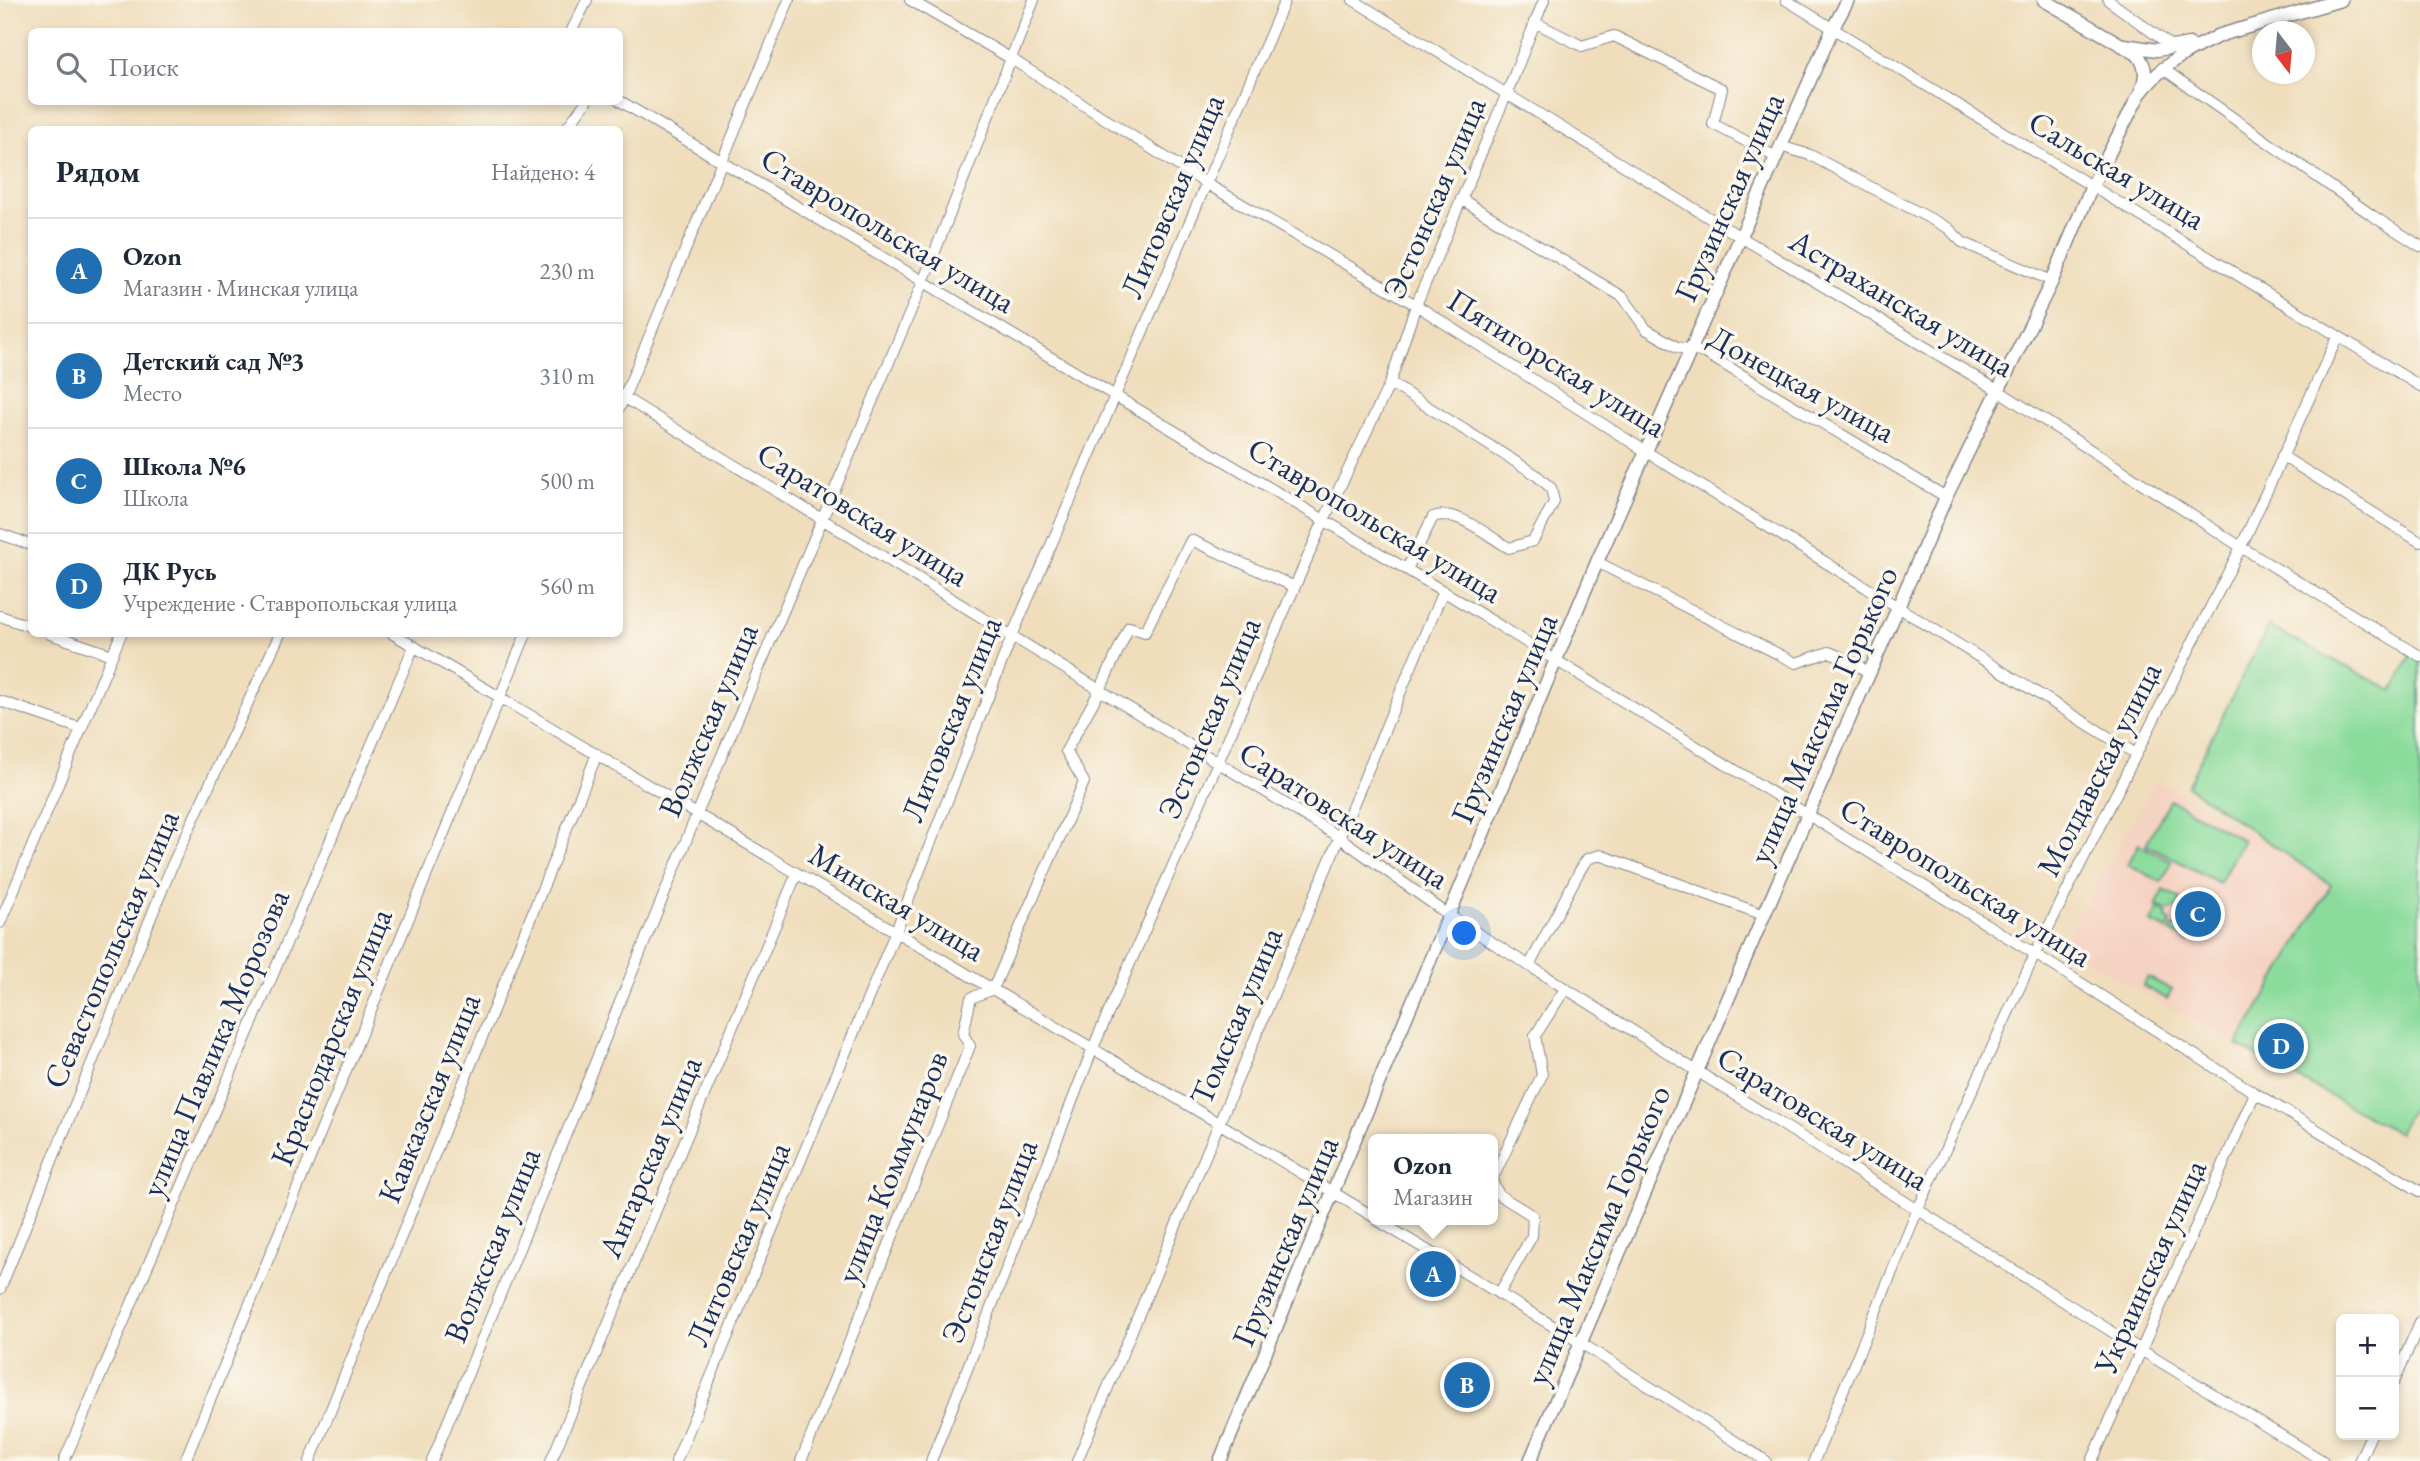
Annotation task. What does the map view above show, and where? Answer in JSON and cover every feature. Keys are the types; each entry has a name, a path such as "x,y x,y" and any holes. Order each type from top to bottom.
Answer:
{"main road":[{"name":"Грузинская улица","path":"1220,1461 1597,562 1739,236 1848,0"},
{"path":"2044,0 2137,54 2144,62 2144,82 2139,95"},
{"path":"2124,45 2157,50 2174,48 2341,0"},
{"name":"улица Максима Горького","path":"1530,1461 1898,607 1947,497 2052,281 2092,186 2139,95 2162,68 2180,55 2224,34"}],"street":[{"path":"573,28 587,0"},
{"path":"623,395 789,0"},
{"name":"Пятигорская улица","path":"910,0 1010,58 1207,184 1416,305 1645,451 2136,754"},
{"name":"Волжская улица","path":"432,1461 697,814 923,282 1034,0"},
{"name":"Литовская улица","path":"676,1461 895,932 1012,636 1285,0"},
{"name":"Астраханская улица","path":"1353,0 1999,391 2241,547 2420,656"},
{"name":"Эстонская улица","path":"931,1461 1093,1048 1324,520 1390,383 1416,305 1544,0"},
{"name":"Сальская улица","path":"1786,0 2420,386"},
{"path":"2108,0 2174,48"},
{"path":"1534,22 1582,46 1614,36 1722,89 1713,124 1778,152 1810,155 1948,228 1962,242 2052,281"},
{"path":"2162,68 2420,246"},
{"name":"Ставропольская улица","path":"623,103 1443,590 2035,954 2255,1093 2420,1191"},
{"path":"568,126 584,105"},
{"name":"Донецкая улица","path":"1461,199 1623,297 1646,329 1677,347 1705,353 1947,497"},
{"name":"Молдавская улица","path":"1814,1461 1918,1209 2035,954 2241,547 2338,336"},
{"path":"1390,383 1535,474 1551,488 1555,502 1533,541 1509,548 1457,517 1442,514 1433,517 1407,569"},
{"name":"Саратовская улица","path":"623,401 822,519 1339,837 1450,916 1564,989 2323,1461"},
{"path":"2282,456 2420,542"},
{"path":"0,534 28,544"},
{"name":"улица Коммунаров","path":"801,1461 970,1046 963,1034 971,998 993,989 1084,782 1066,751 1100,690 1129,627 1146,632 1191,540 1295,587"},
{"path":"1597,562 1796,663 1829,652 1869,673"},
{"name":"Томская улица","path":"1077,1461 1443,590"},
{"path":"0,616 28,626"},
{"path":"59,637 112,655"},
{"path":"0,923 120,637"},
{"name":"Севастопольская улица","path":"0,1289 173,863 279,637"},
{"name":"Минская улица","path":"398,637 1093,1048 1368,1215"},
{"name":"Краснодарская улица","path":"185,1461 525,637"},
{"name":"улица Павлика Морозова","path":"64,1461 414,646"},
{"path":"0,701 82,729"},
{"name":"Кавказская улица","path":"310,1461 597,754"},
{"path":"1529,966 1587,859 1600,855 1764,915"},
{"name":"Ангарская улица","path":"551,1461 797,873"},
{"path":"1498,1170 1542,1074 1535,1036 1564,989"},
{"name":"Украинская улица","path":"2092,1461 2255,1093"},
{"path":"1498,1193 1533,1216 1532,1236 1499,1294"},
{"name":"Минская улица","path":"1385,1225 1581,1343 1766,1461"},
{"path":"2396,1377 2420,1322"},
{"path":"2359,1461 2369,1440"}],"shaded area":[{"path":"2156,780 2334,882 2239,1047 2061,946"}],"green space":[{"path":"2268,626 2393,691 2412,653 2420,659 2420,1094 2398,1133 2237,1045 2331,885 2187,786"},
{"path":"2170,800 2243,840 2219,883 2146,844"},
{"path":"2139,844 2172,862 2161,882 2128,864"},
{"path":"2164,890 2181,899 2177,908 2167,910 2156,906"},
{"path":"2187,899 2208,910 2201,923 2187,916 2183,908"},
{"path":"2158,909 2167,913 2166,918 2171,922 2167,930 2151,922"},
{"path":"2183,923 2196,929 2189,942 2170,932 2172,927"},
{"path":"2148,977 2172,990 2167,999 2143,986"}],"place":[{"name":"Школа №6","path":"2198,914"},
{"name":"ДК Русь","path":"2281,1046"},
{"name":"Ozon","path":"1433,1274"},
{"name":"Детский сад №3","path":"1467,1385"}]}
